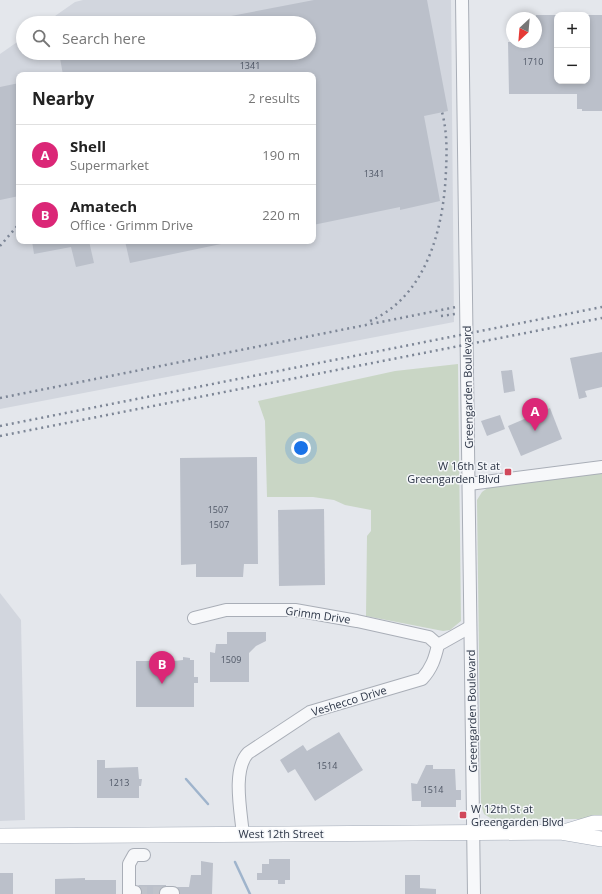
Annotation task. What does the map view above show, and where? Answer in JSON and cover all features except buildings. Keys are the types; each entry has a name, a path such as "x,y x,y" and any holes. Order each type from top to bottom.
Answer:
{"main road":[{"name":"West 12th Street","path":"561,832 594,823 602,823"},
{"name":"West 12th Street","path":"0,836 561,832 602,839"}],"street":[{"name":"Greengarden Boulevard","path":"462,0 474,894"},
{"path":"469,484 602,467"},
{"name":"Grimm Drive","path":"194,618 226,610 295,610 429,636 438,645"},
{"path":"438,645 470,626"},
{"name":"Veshecco Drive","path":"243,835 239,774 242,762 248,753 310,712 422,679 429,671 434,661 438,645"},
{"path":"135,892 129,892 129,864 134,855 144,855"}],"shaded area":[{"path":"83,0 451,0 454,322 0,409 0,54 16,43 16,60 316,60 316,16 55,16 75,2"},
{"path":"0,593 21,620 25,820 0,821"}],"green space":[{"path":"458,364 461,621 450,630 443,631 366,616 367,536 371,531 371,510 345,505 334,500 313,497 267,497 265,421 258,401 395,371"},
{"path":"602,472 602,819 492,819 484,814 481,805 477,500 482,492 489,487"}],"waterway":[{"path":"186,779 208,804"},
{"path":"235,862 250,894"}],"tunnel":[{"path":"135,892 166,893"}],"railway":[{"path":"370,321 390,310 406,295 419,277 429,258 441,214 446,170 445,126 442,112"},
{"path":"0,246 16,227"},
{"path":"0,398 456,307"},
{"path":"0,426 602,307"},
{"path":"441,316 455,314"},
{"path":"0,436 602,318"}],"place":[{"name":"Shell","path":"535,431"},
{"name":"W 16th St at Greengarden Blvd","path":"508,472"},
{"name":"Amatech","path":"162,684"},
{"name":"W 12th St at Greengarden Blvd","path":"463,815"}]}
